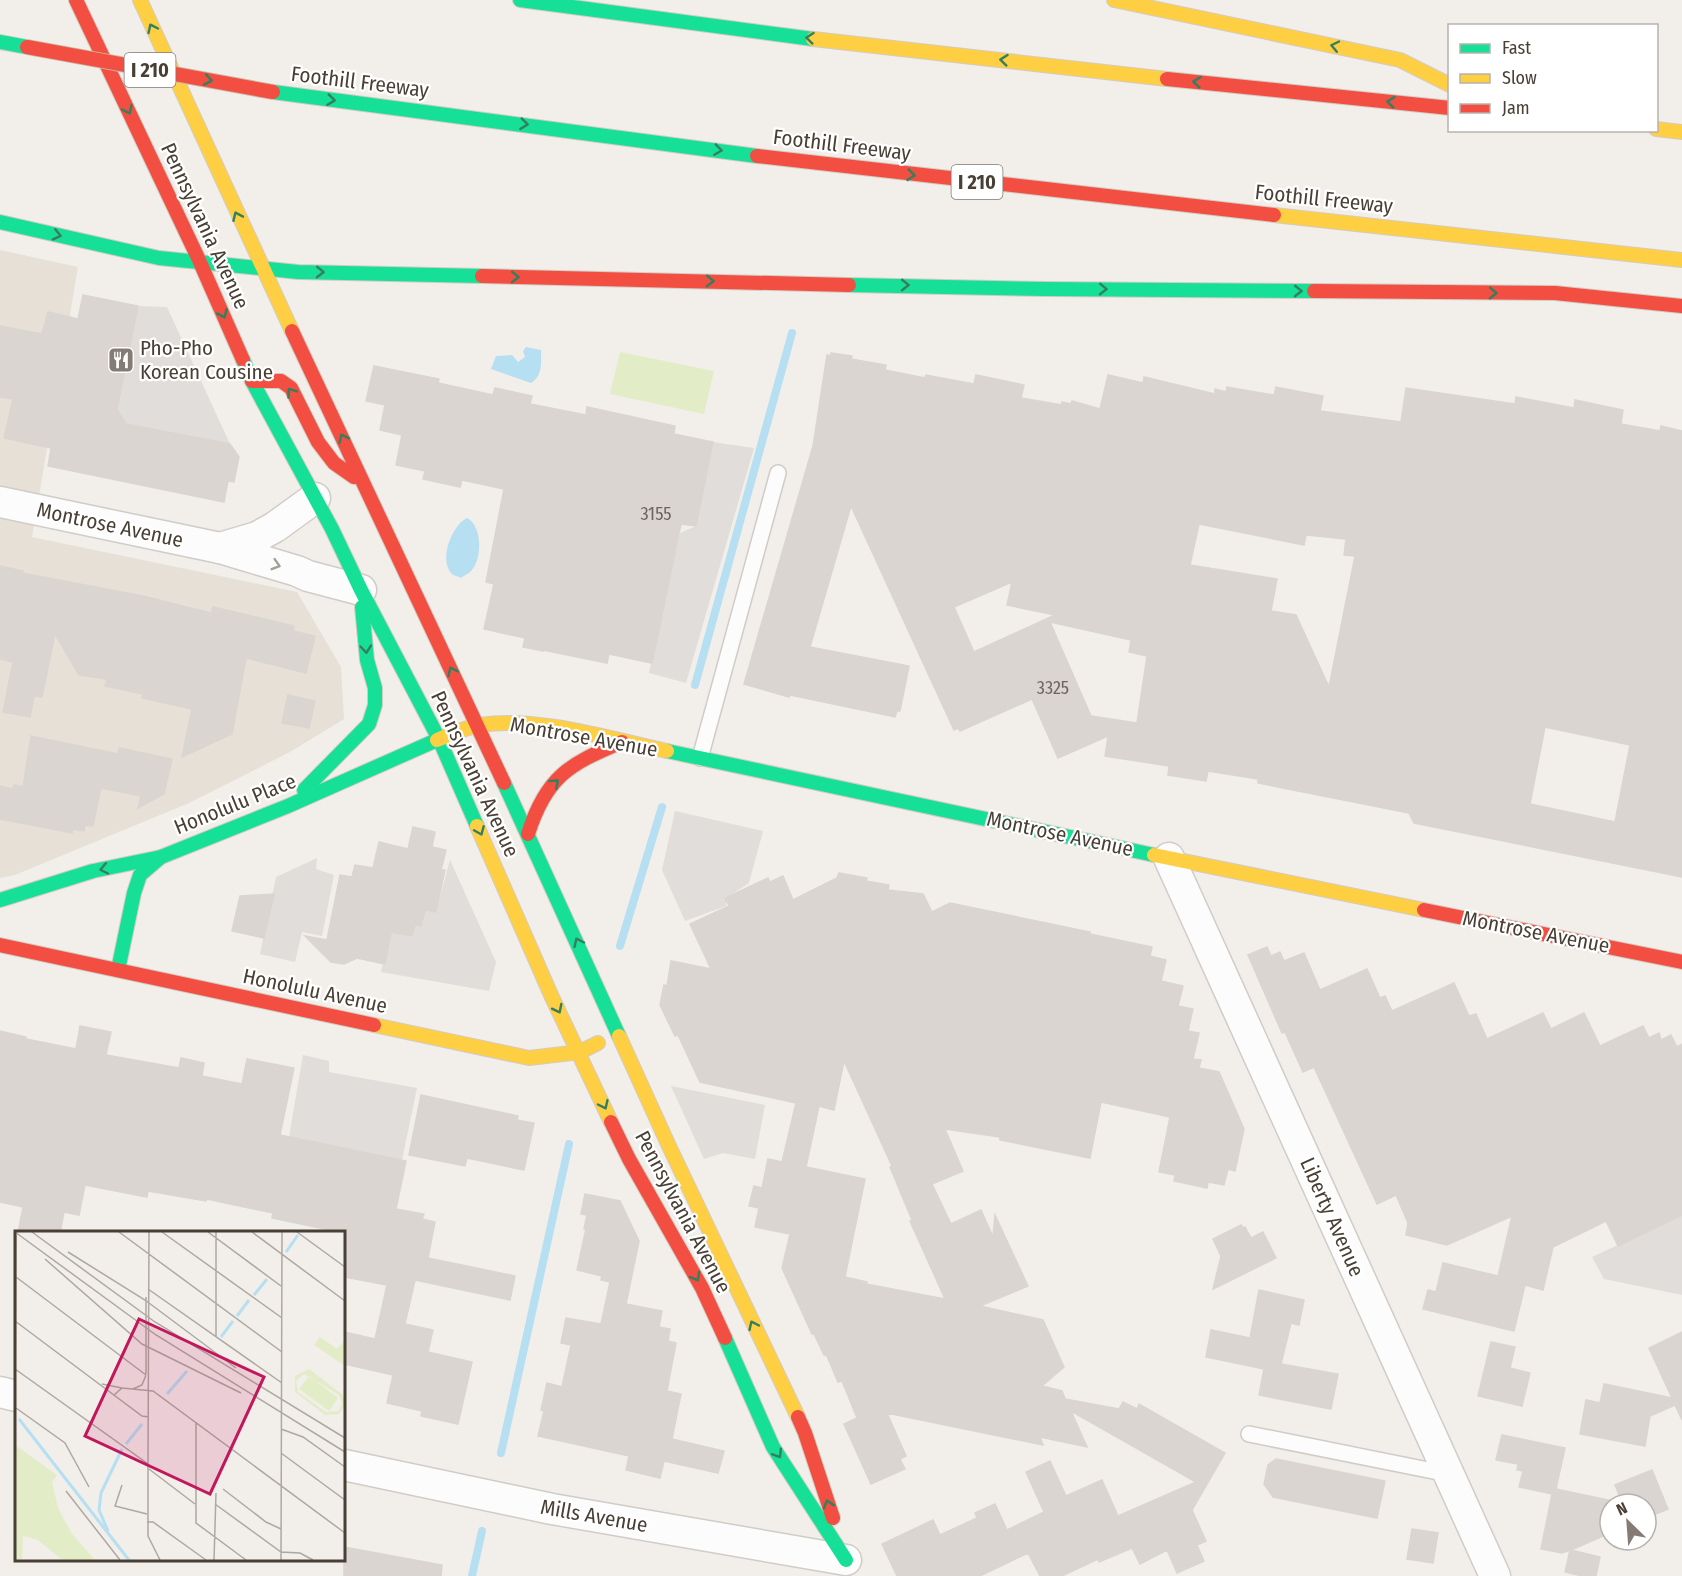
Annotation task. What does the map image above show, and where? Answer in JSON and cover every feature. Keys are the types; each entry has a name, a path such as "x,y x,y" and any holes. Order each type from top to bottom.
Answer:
{"main road":[{"name":"Pennsylvania Avenue","path":"76,0 199,261 252,381 332,529 361,591 439,739 551,995 629,1159 702,1288 773,1447 850,1568"},
{"name":"Pennsylvania Avenue","path":"140,0 262,269 528,834 673,1155 805,1433 850,1568"},
{"path":"520,0 686,24 1448,108"},
{"path":"1114,0 1400,60 1448,84"},
{"name":"Foothill Freeway","path":"0,42 273,92 844,167 1682,261"},
{"path":"1658,129 1682,132"},
{"path":"0,222 159,258 298,272 1045,289 1555,293 1682,306"},
{"path":"252,381 280,381 291,388 318,442 334,464 365,485"},
{"path":"288,806 369,724 375,705 375,688 367,660 361,591"},
{"name":"Montrose Avenue","path":"439,739 477,724 526,723 1169,858 1682,962"},
{"name":"Honolulu Place","path":"118,970 140,875 161,857 288,806 439,739"},
{"path":"528,834 538,806 547,790 570,769 594,754 622,742"},
{"path":"0,900 93,871 161,857"},
{"name":"Honolulu Avenue","path":"0,945 529,1058 580,1052 619,1034"}],"street":[{"name":"Montrose Avenue","path":"220,548 257,537 315,498"},
{"name":"Montrose Avenue","path":"0,502 220,548 361,591"},
{"name":"Liberty Avenue","path":"1169,858 1495,1576"},
{"path":"0,1392 15,1396"},
{"name":"Mills Avenue","path":"345,1465 850,1568"}],"lane":[{"path":"700,758 778,473"},
{"path":"1249,1434 1448,1474"}],"shaded area":[{"path":"0,250 78,267 32,537 297,592 341,667 344,719 290,752 189,803 15,875 0,878"},
{"path":"138,306 167,307 230,444 126,424 117,409"},
{"path":"713,442 754,448 686,683 649,673 680,533 696,526"},
{"path":"675,811 763,831 749,883 726,898 726,906 685,921 662,870"},
{"path":"317,858 316,869 334,875 322,936 302,932 295,962 260,954 276,877"},
{"path":"450,860 496,962 489,991 381,972 391,932 412,936 415,925 421,926 425,910 436,912"},
{"path":"303,1055 329,1061 329,1072 417,1088 402,1160 289,1137"},
{"path":"671,1086 765,1105 755,1159 723,1153 704,1159"},
{"path":"1682,1215 1682,1295 1604,1279 1592,1257"}],"green space":[{"path":"620,352 714,371 704,414 610,394"}],"water":[{"path":"526,347 541,350 539,373 531,383 491,369 496,356 512,355 518,362 525,357 523,351"},
{"path":"467,518 476,528 479,553 474,568 461,578 452,574 446,560 452,535 461,522"}],"building":[{"path":"83,295 138,306 117,409 126,424 230,444 239,457 234,482 228,481 224,502 48,466 51,448 4,438 13,399 0,397 0,326 42,334 48,312 78,319"},
{"path":"831,353 852,356 851,359 886,365 885,370 925,378 926,375 974,384 976,375 1024,385 1021,398 1062,405 1062,402 1071,404 1072,401 1100,409 1108,375 1143,383 1144,377 1215,394 1215,389 1226,392 1227,387 1274,395 1276,387 1323,396 1320,411 1401,422 1406,388 1515,404 1516,397 1574,408 1575,400 1623,410 1621,424 1660,431 1661,426 1682,431 1682,877 1414,823 1409,813 1258,783 1258,779 1208,771 1206,781 1168,775 1169,766 1105,756 1108,736 1058,758 1032,699 960,731 958,728 954,730 851,506 810,647 909,666 900,711 897,711 895,717 790,695 789,697 744,684 813,446 827,355 831,356","holes":["1199,524 1304,545 1306,535 1346,539 1344,555 1355,556 1329,687 1296,615 1271,611 1277,579 1190,565","1012,582 1007,605 1055,615 974,652 954,607","1050,622 1131,640 1129,652 1147,656 1137,723 1091,716","1545,727 1630,745 1615,822 1530,804"]},
{"path":"374,366 439,379 438,383 493,395 495,388 532,396 530,404 586,415 587,407 675,426 674,434 713,442 696,526 681,524 652,663 609,654 607,663 523,647 525,638 484,629 494,584 486,582 504,489 462,480 460,487 423,479 425,471 396,465 402,435 380,430 385,405 366,401"},
{"path":"0,566 23,571 22,573 143,596 211,613 213,607 294,626 293,631 315,636 306,673 246,658 232,734 182,757 192,709 142,698 143,694 105,686 107,679 79,675 55,634 42,697 34,696 30,717 3,712 13,662 0,659"},
{"path":"288,695 315,701 309,728 282,723"},
{"path":"31,736 118,754 119,748 172,759 164,794 138,808 141,796 101,788 93,826 85,825 84,831 73,829 72,833 0,819 0,786 13,789 14,785 23,787"},
{"path":"413,827 435,832 432,847 446,850 441,870 445,870 436,912 425,910 421,926 415,925 412,936 391,932 385,964 357,958 344,964 331,962 305,936 327,940 340,875 352,877 355,865 373,868 379,842 408,849"},
{"path":"839,873 867,878 866,881 889,885 888,890 923,894 932,912 950,903 1152,947 1150,956 1166,960 1161,981 1183,986 1178,1006 1193,1009 1188,1031 1199,1033 1193,1059 1201,1060 1199,1068 1219,1072 1244,1129 1235,1171 1228,1169 1224,1185 1208,1182 1207,1188 1174,1181 1175,1175 1159,1172 1170,1117 1101,1102 1090,1158 1000,1140 1000,1137 945,1129 963,1171 932,1184 951,1224 981,1210 993,1237 995,1215 1028,1286 980,1306 1043,1320 1064,1367 1042,1386 1062,1391 1065,1399 1119,1409 1123,1402 1137,1409 1139,1404 1225,1453 1192,1510 1206,1541 1197,1545 1204,1561 1177,1573 1167,1550 1140,1564 1132,1548 1099,1562 1098,1559 1062,1576 1040,1576 1028,1553 980,1576 897,1576 882,1544 933,1520 940,1535 977,1518 975,1513 995,1504 1007,1530 1044,1512 1026,1472 1050,1461 1066,1496 1102,1480 1118,1516 1196,1482 1071,1411 1087,1447 1040,1437 1043,1445 887,1413 906,1456 900,1459 905,1469 871,1484 844,1424 857,1418 842,1381 838,1382 827,1356 824,1355 812,1334 782,1268 790,1234 755,1227 759,1208 749,1206 754,1186 762,1188 768,1159 782,1162 796,1103 700,1082 678,1035 675,1036 660,1005 664,985 667,986 671,961 711,969 690,924 729,906 725,898 768,878 770,882 783,876 793,900 837,878","holes":["844,1061 892,1166 890,1167 912,1220 910,1221 945,1299 866,1284 867,1282 845,1277 865,1179 806,1167 819,1106 834,1110"]},
{"path":"274,894 264,938 232,931 240,896"},
{"path":"1267,947 1271,956 1280,952 1284,961 1304,953 1320,990 1367,969 1380,998 1385,996 1392,1011 1454,983 1469,1016 1476,1014 1487,1039 1543,1013 1551,1029 1584,1013 1600,1046 1643,1026 1649,1038 1659,1033 1661,1040 1671,1035 1677,1047 1682,1044 1682,1215 1618,1246 1606,1221 1553,1247 1543,1290 1525,1285 1514,1331 1423,1309 1428,1290 1436,1292 1443,1263 1498,1276 1512,1216 1447,1245 1406,1235 1408,1223 1396,1195 1377,1204 1314,1067 1303,1072 1285,1032 1282,1033 1248,955"},
{"path":"80,1026 111,1032 106,1055 179,1068 181,1058 204,1063 202,1076 242,1084 247,1059 294,1068 280,1135 406,1161 396,1209 424,1214 422,1219 435,1222 428,1258 515,1276 510,1300 415,1280 405,1324 433,1330 428,1352 472,1362 458,1424 421,1416 422,1411 387,1403 393,1375 345,1364 345,1332 375,1339 387,1285 345,1277 345,1231 334,1231 272,1218 273,1213 207,1199 206,1201 148,1191 147,1197 85,1185 79,1215 64,1212 60,1231 18,1231 23,1207 0,1202 0,1031 76,1049"},
{"path":"421,1095 518,1116 517,1120 534,1123 524,1170 467,1158 465,1166 409,1155"},
{"path":"585,1194 620,1201 639,1241 626,1304 662,1311 659,1327 670,1329 668,1341 676,1343 667,1391 681,1394 672,1439 724,1451 718,1473 664,1461 660,1478 626,1470 629,1456 538,1436 547,1383 562,1387 571,1345 561,1343 566,1318 601,1324 610,1282 601,1280 602,1276 577,1270 586,1229 584,1229 587,1215 581,1214"},
{"path":"1241,1225 1245,1227 1251,1238 1263,1232 1276,1258 1213,1289 1221,1256 1213,1239"},
{"path":"1259,1290 1304,1300 1299,1325 1291,1323 1281,1364 1338,1374 1331,1409 1259,1395 1264,1369 1206,1357 1211,1330 1250,1338"},
{"path":"1682,1332 1682,1420 1675,1405 1650,1416 1645,1446 1580,1434 1586,1400 1600,1403 1604,1384 1672,1398 1649,1348"},
{"path":"1491,1342 1515,1347 1510,1368 1530,1373 1522,1406 1478,1396"},
{"path":"1502,1435 1565,1448 1556,1489 1598,1498 1598,1538 1571,1550 1600,1557 1596,1576 1565,1572 1570,1550 1562,1553 1541,1549 1552,1494 1519,1487 1523,1471 1517,1470 1518,1464 1496,1460"},
{"path":"1276,1459 1385,1481 1377,1518 1273,1497 1264,1484 1268,1465"},
{"path":"1652,1470 1668,1509 1658,1513 1658,1492 1618,1492 1615,1485"},
{"path":"1412,1529 1438,1533 1433,1563 1407,1559"},
{"path":"345,1547 442,1565 441,1576 344,1576"}],"waterway":[{"path":"695,685 792,333"},
{"path":"620,946 662,807"},
{"path":"501,1453 569,1144"},
{"path":"472,1576 482,1531"}],"traffic: fast":[{"path":"520,0 813,39"},
{"path":"0,42 27,47"},
{"path":"273,92 757,156"},
{"path":"0,222 159,258 298,272 482,276"},
{"path":"849,285 1314,291"},
{"path":"243,360 439,739 477,826"},
{"path":"304,790 369,724 375,705 375,688 367,660 362,607"},
{"path":"118,970 140,875 161,857 288,806 437,740"},
{"path":"667,751 1154,855"},
{"path":"504,783 619,1036"},
{"path":"0,900 93,871 161,857"},
{"path":"725,1338 773,1447 846,1560"}],"traffic: slow":[{"path":"140,0 292,331"},
{"path":"1114,0 1400,60 1448,84"},
{"path":"813,39 1167,79"},
{"path":"1658,129 1682,132"},
{"path":"1274,215 1682,260"},
{"path":"437,740 480,725 526,724 574,730 667,751"},
{"path":"477,826 551,995 611,1122"},
{"path":"1154,855 1424,910"},
{"path":"374,1025 529,1058 580,1052 598,1043"},
{"path":"619,1036 798,1417"}],"traffic: jam":[{"path":"76,0 199,260 243,360"},
{"path":"27,47 273,92"},
{"path":"1167,79 1448,108"},
{"path":"757,156 1274,215"},
{"path":"482,276 849,285"},
{"path":"1314,291 1555,293 1682,306"},
{"path":"292,331 504,783"},
{"path":"252,381 281,381 291,388 318,442 334,463 354,477"},
{"path":"528,834 543,799 562,775 587,758 622,742"},
{"path":"1424,910 1682,962"},
{"path":"0,945 374,1025"},
{"path":"611,1122 629,1159 702,1288 725,1338"},
{"path":"798,1417 833,1518"}],"place":[{"name":"Pho-Pho Korean Cousine","path":"121,360"}]}
